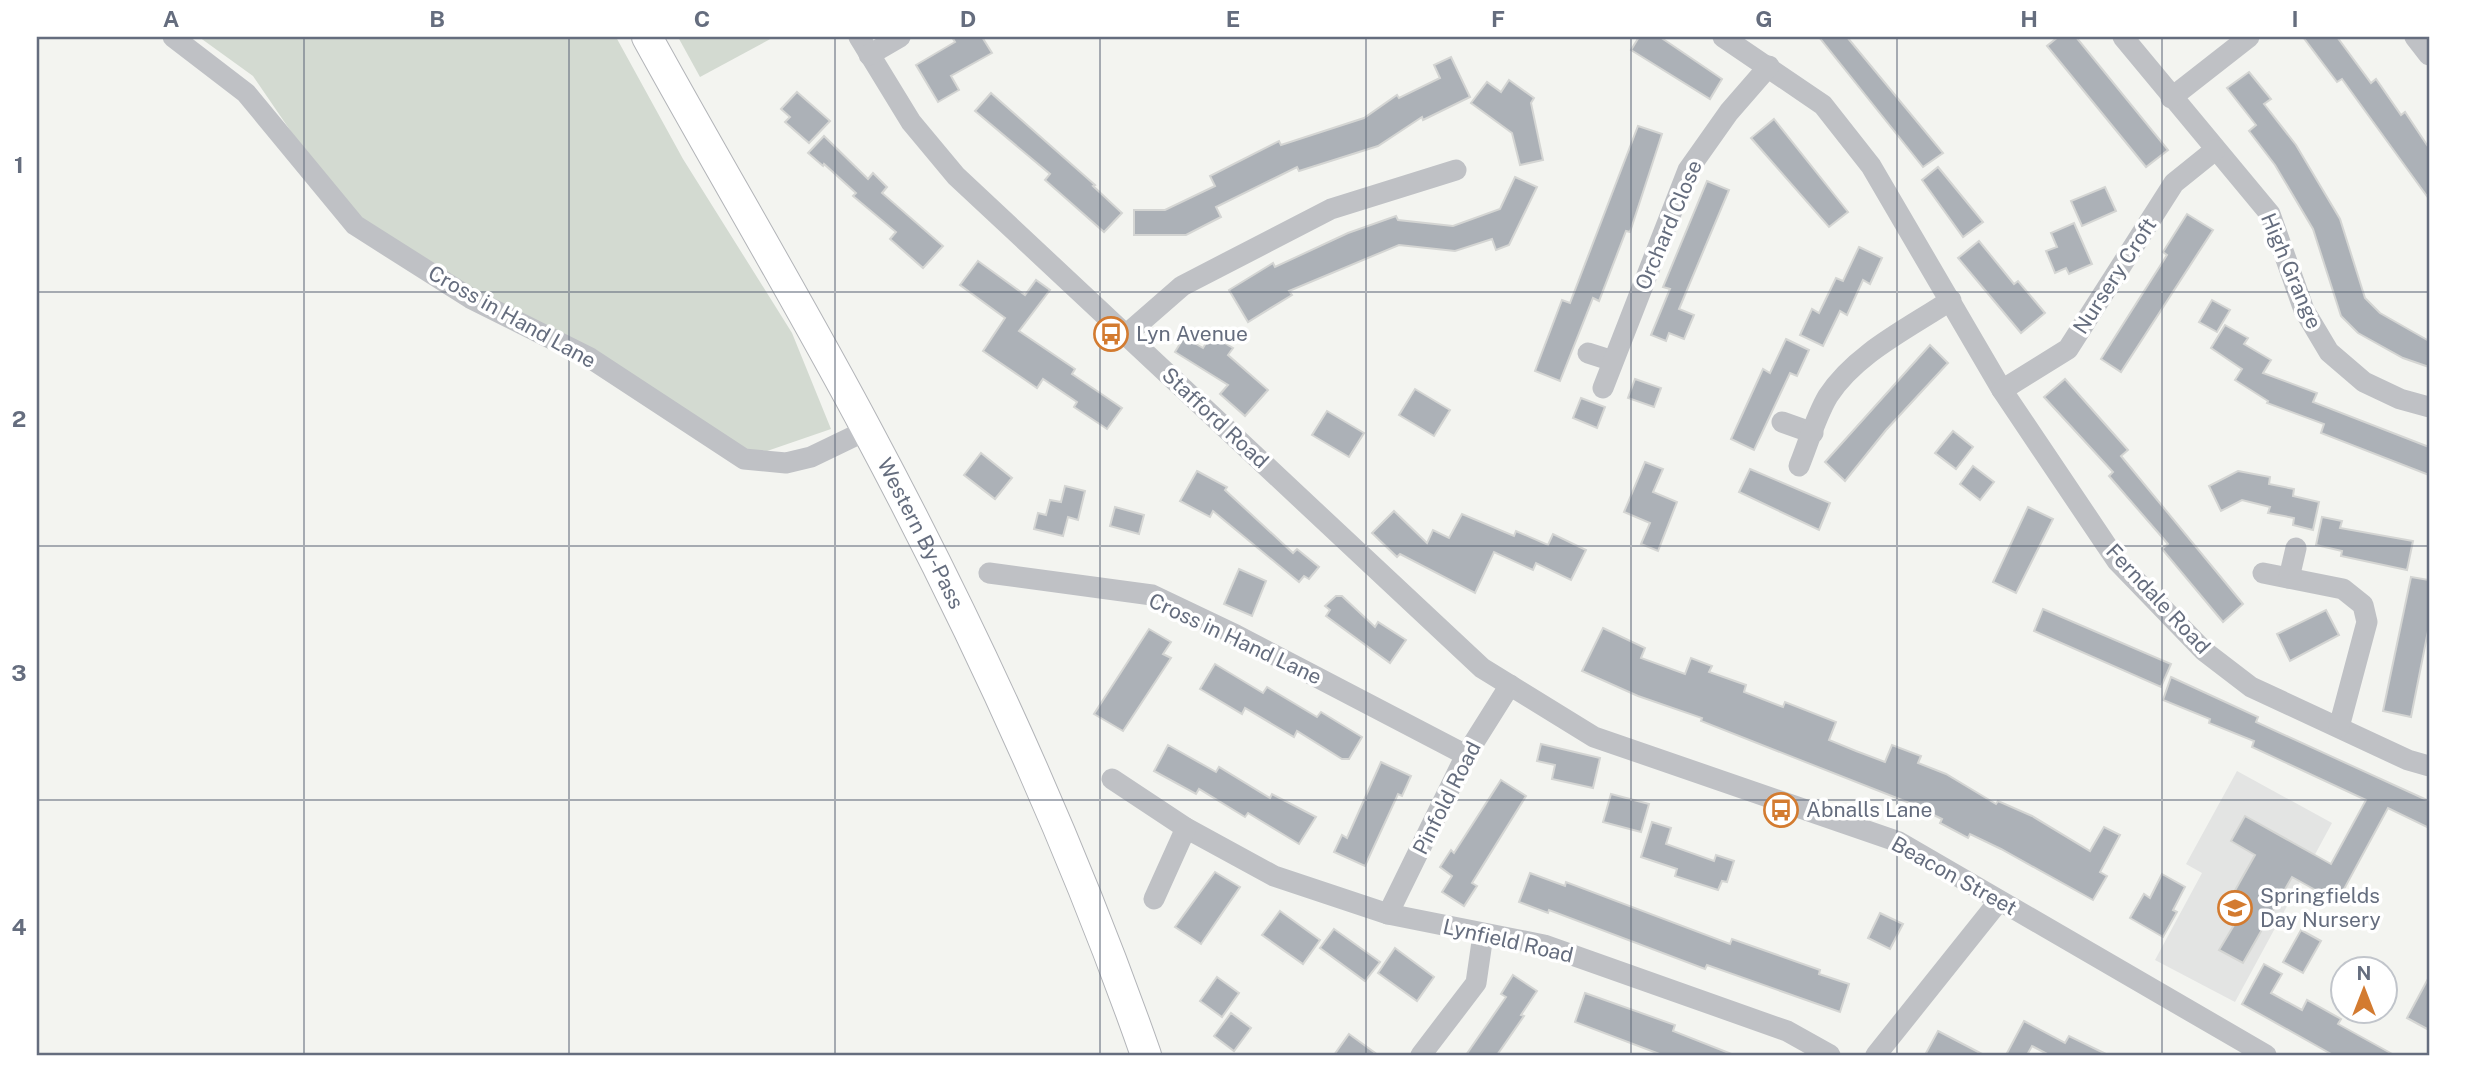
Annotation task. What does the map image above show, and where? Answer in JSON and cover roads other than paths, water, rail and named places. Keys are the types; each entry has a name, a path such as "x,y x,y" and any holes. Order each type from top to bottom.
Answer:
{"highway":[{"name":"Western By-Pass","path":"647,37 867,430 942,577 1040,788 1146,1055"}],"street":[{"name":"Cross in Hand Lane","path":"173,37 246,93 355,225 470,298 590,358 744,459 786,463 811,457 867,430"},
{"path":"864,46 900,37"},
{"name":"Ferndale Road","path":"1723,37 1769,66 1823,106 1871,166 2002,390 2117,562 2204,651 2250,687 2408,760 2429,766"},
{"name":"High Grange","path":"2123,37 2270,214 2304,310 2329,352 2364,382 2400,400 2429,407"},
{"path":"2171,98 2249,37"},
{"path":"2415,37 2429,55"},
{"name":"Stafford Road","path":"864,46 911,122 956,176 1127,334 1451,642 1482,668 1510,685"},
{"name":"Orchard Close","path":"1603,388 1688,170 1729,112 1769,66"},
{"name":"Nursery Croft","path":"2002,390 2068,349 2174,183 2215,150"},
{"path":"1127,334 1182,286 1331,209 1456,170"},
{"path":"1799,466 1828,397 1851,369 1951,300"},
{"path":"1588,353 1613,361"},
{"path":"1782,422 1813,433"},
{"path":"2289,578 2295,548"},
{"name":"Cross in Hand Lane","path":"989,573 1152,596 1236,635 1466,755"},
{"path":"2263,573 2343,589 2363,606 2367,622 2339,727"},
{"name":"Pinfold Road","path":"1388,914 1466,755 1510,685"},
{"name":"Beacon Street","path":"1510,685 1594,737 1899,842 2266,1055"},
{"name":"Lynfield Road","path":"1112,779 1185,828 1274,876 1388,914 1544,945 1787,1031 1830,1055"},
{"path":"1154,899 1185,828"},
{"path":"1876,1055 1999,901"},
{"path":"1421,1055 1476,983 1483,935"}],"place":[{"name":"Lyn Avenue","path":"1111,334"},
{"name":"Abnalls Lane","path":"1781,810"},
{"name":"Springfields Day Nursery","path":"2235,908"}]}
